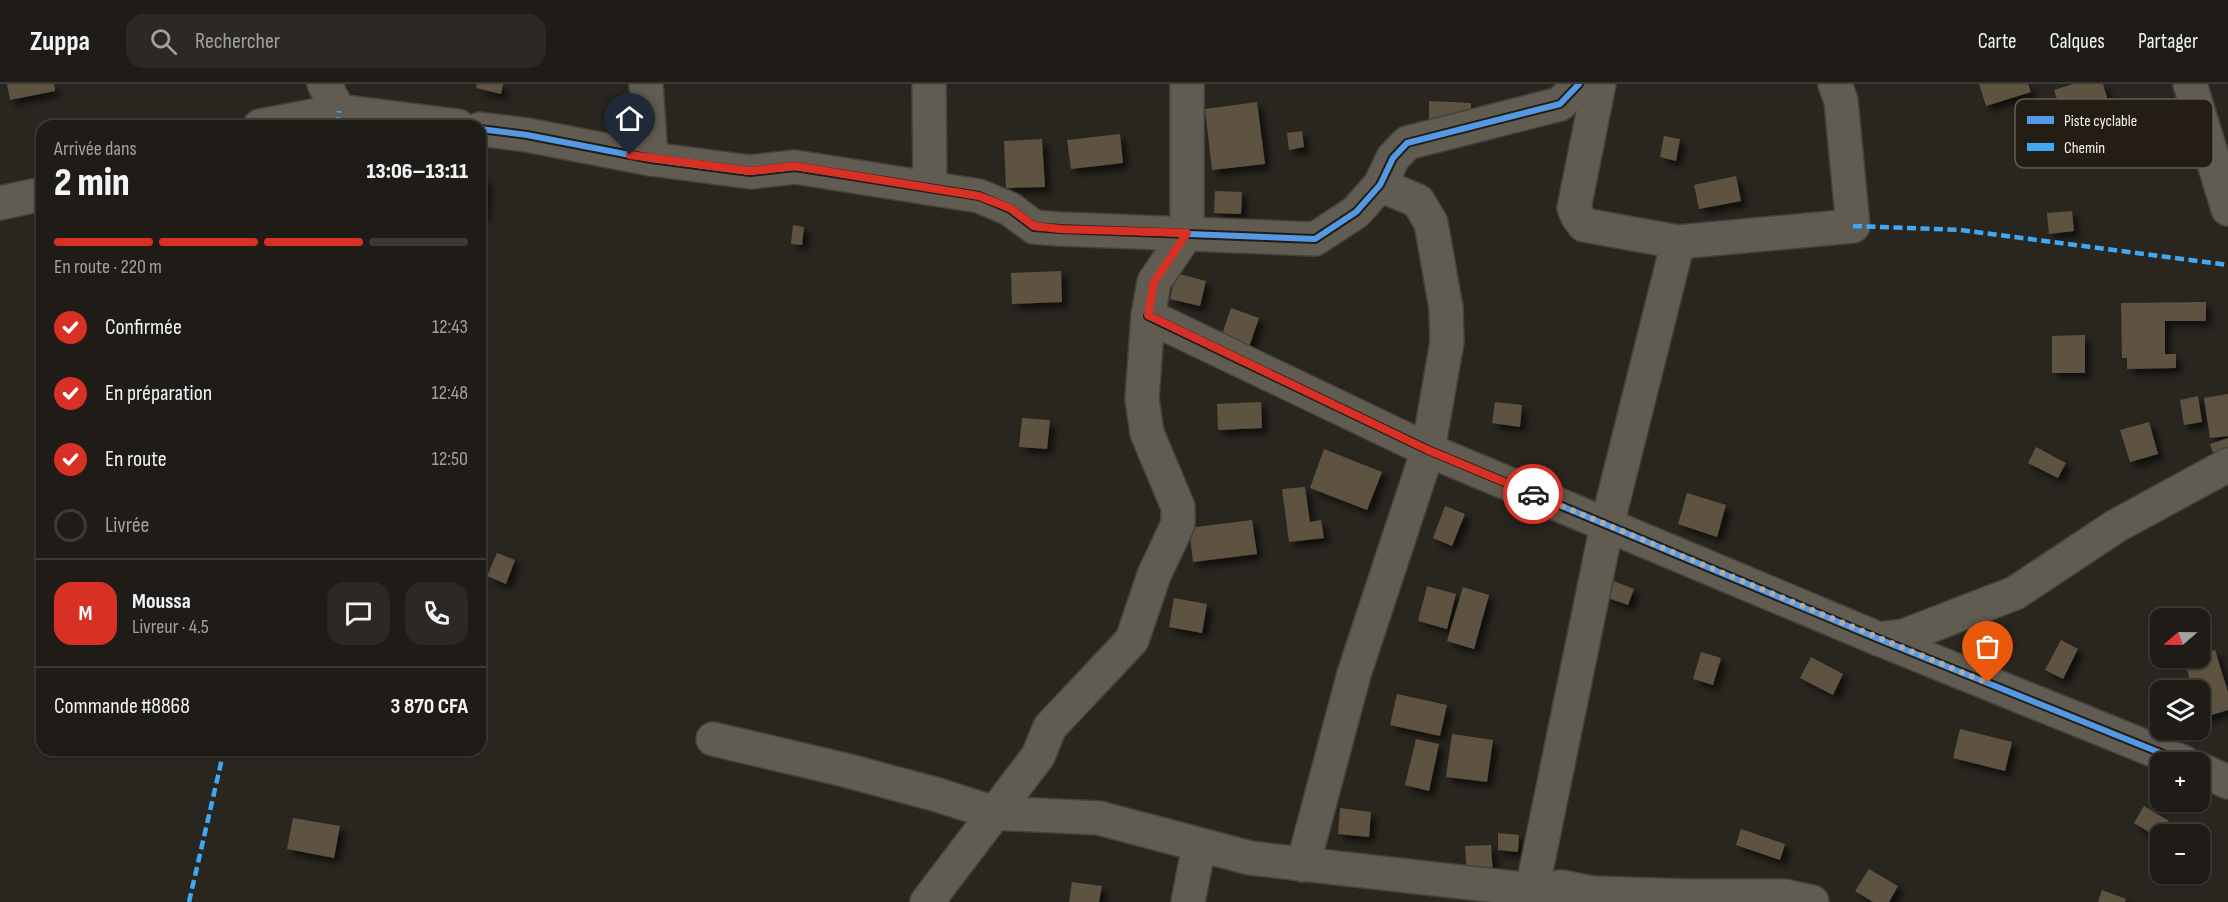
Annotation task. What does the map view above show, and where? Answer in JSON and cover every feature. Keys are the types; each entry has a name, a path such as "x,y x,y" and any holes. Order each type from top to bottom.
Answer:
{"street":[{"path":"646,84 651,159"},
{"path":"929,84 930,188"},
{"path":"927,902 1038,756 1050,727 1132,640 1154,575 1178,524 1178,507 1147,433 1142,399 1148,315 1154,282 1187,233 1187,84"},
{"path":"486,130 527,135 651,159 750,171 795,166 979,196 1010,208 1034,226 1315,239 1356,212 1380,185 1392,158 1407,143 1560,104 1579,84"},
{"path":"1599,84 1574,208 1578,217 1584,225 1678,242 1853,226 1841,101 1835,84"},
{"path":"2190,84 2195,99"},
{"path":"275,120 331,98 431,120"},
{"path":"2213,160 2228,209"},
{"path":"1304,865 1354,674 1428,450 1447,342 1446,308 1431,223 1418,201 1380,185"},
{"path":"0,203 36,195"},
{"path":"1532,890 1607,525 1678,242"},
{"path":"1148,315 1428,450 1880,639 2158,752"},
{"path":"1880,639 1904,636 2014,593 2116,526 2228,465"},
{"path":"713,739 845,770 994,813 1099,818 1250,858 1532,890 1562,887 1592,893 1684,899 1785,896 1812,902"},
{"path":"2210,773 2228,782"},
{"path":"1188,902 1199,845"}],"building":[{"path":"7,84 54,84 55,91 10,100"},
{"path":"477,84 503,84 501,94 476,88"},
{"path":"1979,84 2028,84 2031,92 1986,106"},
{"path":"2073,84 2103,84 2107,99 2057,99 2054,90"},
{"path":"1429,101 1471,103 1471,121 1429,119"},
{"path":"1257,102 1265,164 1212,170 1205,109"},
{"path":"1302,131 1304,147 1289,150 1287,133"},
{"path":"1120,134 1123,163 1071,169 1067,140"},
{"path":"1664,136 1680,139 1676,161 1660,157"},
{"path":"1042,139 1045,187 1006,188 1004,141"},
{"path":"1736,176 1741,201 1699,209 1694,185"},
{"path":"1215,191 1242,192 1241,214 1214,213"},
{"path":"2072,211 2074,231 2049,234 2047,213"},
{"path":"793,225 804,227 802,245 791,244"},
{"path":"1061,271 1062,302 1012,304 1011,273"},
{"path":"1176,273 1206,281 1200,306 1170,299"},
{"path":"2206,302 2206,321 2165,321 2165,354 2176,354 2176,368 2127,369 2127,358 2122,358 2121,303"},
{"path":"1231,308 1259,318 1248,350 1220,340"},
{"path":"2085,335 2085,373 2052,373 2052,336"},
{"path":"2228,394 2228,436 2210,438 2204,398"},
{"path":"2198,396 2202,422 2184,425 2180,400"},
{"path":"1261,402 1262,428 1218,430 1217,404"},
{"path":"1495,402 1522,405 1520,427 1492,423"},
{"path":"1022,418 1050,420 1047,449 1019,447"},
{"path":"2149,422 2158,454 2130,462 2120,430"},
{"path":"2228,438 2228,459 2217,463 2210,444"},
{"path":"2036,447 2066,463 2058,478 2028,463"},
{"path":"1324,449 1382,472 1367,510 1310,488"},
{"path":"1305,487 1310,522 1321,520 1324,538 1289,542 1282,489"},
{"path":"1687,493 1726,505 1717,537 1678,524"},
{"path":"1445,506 1465,514 1452,546 1433,538"},
{"path":"1252,520 1257,554 1193,562 1189,528"},
{"path":"497,553 515,560 506,584 487,576"},
{"path":"1611,580 1634,589 1628,605 1605,597"},
{"path":"1427,586 1456,594 1447,629 1418,621"},
{"path":"1463,587 1489,595 1474,649 1447,641"},
{"path":"1174,598 1207,604 1202,633 1169,627"},
{"path":"2061,640 2078,649 2063,679 2045,670"},
{"path":"2215,650 2228,692 2228,710 2210,716 2210,680 2190,680 2186,668 2210,668 2210,652"},
{"path":"1701,652 1721,658 1713,685 1693,679"},
{"path":"1811,657 1843,674 1833,695 1800,678"},
{"path":"1397,694 1447,705 1440,736 1390,725"},
{"path":"1960,729 2012,742 2005,771 1953,758"},
{"path":"1452,734 1493,740 1487,782 1446,777"},
{"path":"1416,739 1439,744 1429,791 1405,785"},
{"path":"2144,806 2150,812 2169,821 2167,824 2150,824 2150,833 2134,823"},
{"path":"1340,808 1371,812 1369,837 1338,834"},
{"path":"293,818 340,826 334,858 287,849"},
{"path":"1741,829 1785,844 1780,860 1736,845"},
{"path":"1498,833 1519,835 1518,852 1498,850"},
{"path":"1491,845 1493,874 1467,875 1465,846"},
{"path":"1869,869 1898,886 1889,902 1873,902 1855,891"},
{"path":"1072,882 1102,886 1099,902 1069,902"},
{"path":"2102,890 2126,899 2125,902 2098,902"}],"marked path":[{"path":"338,120 339,111"},
{"path":"1853,226 1961,230 2228,265"},
{"path":"189,902 223,756"}],"cycle path":[{"path":"486,130 527,135 651,159 750,172 795,167 979,196 1010,209 1034,227 1315,239 1356,212 1380,185 1393,158 1407,143 1560,104 1579,84"},
{"path":"1148,316 1428,450 1879,639 2158,752"}],"way so far":[{"path":"1533,494 1988,683"}],"route":[{"path":"630,155 750,171 795,166 869,180 979,196 1010,208 1034,226 1060,229 1187,233 1154,282 1148,315 1428,450 1533,494"}]}
